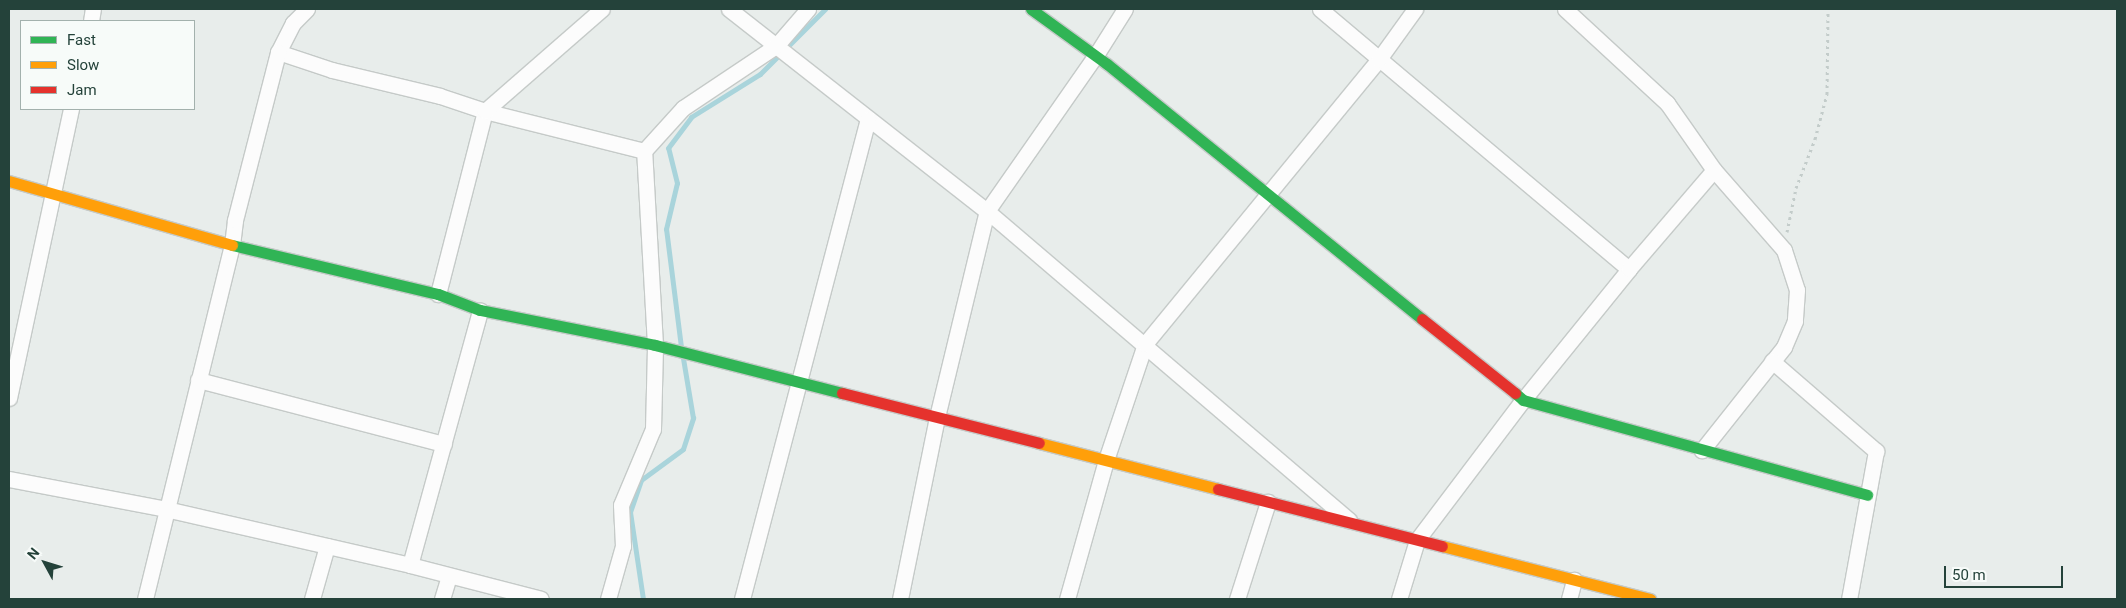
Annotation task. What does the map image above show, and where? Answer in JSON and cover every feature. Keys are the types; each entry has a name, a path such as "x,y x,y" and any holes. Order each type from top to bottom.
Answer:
{"street":[{"path":"145,599 232,246 235,220 278,52 293,23 307,9"},
{"path":"438,294 485,111 602,9"},
{"path":"729,9 987,211 1145,344 1353,524"},
{"path":"608,599 623,546 621,505 653,429 655,346 644,151 683,108 776,46 808,9"},
{"path":"1031,9 1096,55 1523,400 1867,495"},
{"path":"900,599 937,417 987,211 1096,55 1125,9"},
{"path":"1320,9 1629,269"},
{"path":"1067,599 1106,460 1145,344 1379,59 1415,9"},
{"path":"1565,9 1667,103 1714,170 1784,250 1797,290 1795,321 1784,347 1702,450"},
{"path":"278,52 332,70 440,96 485,111 644,151"},
{"path":"9,398 71,110"},
{"path":"742,599 797,382 868,118"},
{"path":"1400,599 1417,540 1523,400 1629,269 1714,170"},
{"path":"9,181 232,246 438,294 480,310 655,346 1650,599"},
{"path":"410,565 480,310"},
{"path":"1772,361 1876,451 1849,599"},
{"path":"198,380 444,444"},
{"path":"9,479 166,509 410,565 541,599"},
{"path":"1237,599 1268,502"},
{"path":"312,599 327,546"},
{"path":"442,599 449,576"},
{"path":"1569,599 1574,580"}],"path":[{"path":"1784,250 1796,188 1815,139 1827,94 1828,9"}],"waterway":[{"path":"681,347 666,229 677,183 668,148 691,117 760,74 825,9"},
{"path":"643,599 630,512 641,480 683,449 693,418 683,358"}],"traffic: fast":[{"path":"1031,9 1107,64 1422,319"},
{"path":"232,245 438,294 480,310 655,345 842,393"},
{"path":"1515,393 1523,400 1867,495"}],"traffic: slow":[{"path":"9,181 232,245"},
{"path":"1039,443 1218,489"},
{"path":"1442,546 1650,599"}],"traffic: jam":[{"path":"1422,319 1515,393"},
{"path":"842,393 1039,443"},
{"path":"1218,489 1442,546"}]}
